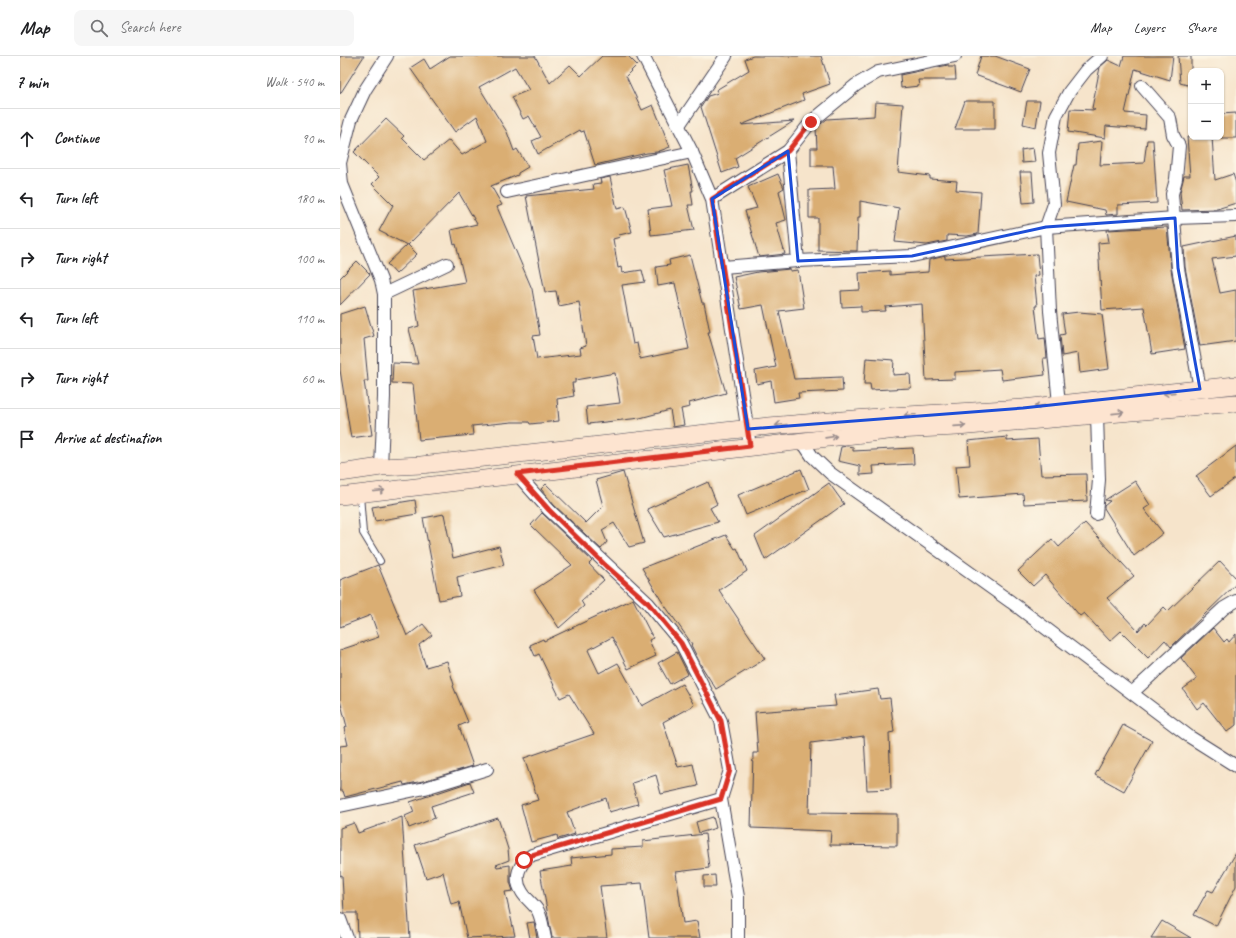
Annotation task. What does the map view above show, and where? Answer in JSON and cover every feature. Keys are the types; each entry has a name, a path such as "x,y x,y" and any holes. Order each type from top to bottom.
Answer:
{"main road":[{"path":"340,473 381,467 421,466 748,429 891,416 1059,404 1236,385"},
{"path":"340,496 360,492 896,430 957,427 1098,416 1236,403"}],"street":[{"path":"381,467 384,397 384,294 381,280 342,184 340,163 351,120 365,90 387,56"},
{"path":"643,56 692,152 712,199 750,446"},
{"path":"679,126 726,56"},
{"path":"712,199 788,151 811,122 856,85 878,72 955,56"},
{"path":"1059,404 1050,311 1046,227 1054,204 1049,153 1056,116 1069,92 1086,70 1102,56"},
{"path":"1142,86 1170,118 1173,135 1179,146 1176,179 1172,194 1178,268 1200,389"},
{"path":"788,151 798,261"},
{"path":"507,192 692,152"},
{"path":"723,267 798,261 912,256 1046,227 1175,218 1236,216"},
{"path":"384,294 448,264"},
{"path":"1096,514 1099,480 1098,416"},
{"path":"802,441 812,456 830,473 1011,602 1133,692 1190,737 1236,766"},
{"path":"517,474 549,510 606,566 648,603 681,643 721,721 730,770 721,799 738,897 738,938"},
{"path":"1133,692 1224,608 1236,600"},
{"path":"340,806 425,788 487,769"},
{"path":"545,938 538,911 521,892 518,875 520,865 524,860 532,855 721,799"},
{"path":"340,919 347,938"}],"lane":[{"path":"360,492 363,533 380,561"}],"highlighted area":[{"path":"788,151 798,261 912,256 1046,227 1175,218 1178,268 1200,389 1023,408 748,429 712,199"}],"building":[{"path":"340,56 364,56 340,94"},
{"path":"450,56 535,56 550,83 570,65 581,76 602,56 628,56 637,65 626,76 642,110 653,105 670,147 657,152 595,165 584,131 581,132 580,130 538,154 532,141 541,137 529,116 523,119 512,97 529,90 515,67 479,87 507,132 514,151 517,149 528,167 518,173 518,175 491,186 502,205 497,207 532,289 540,335 533,336 537,359 581,354 580,348 586,346 579,302 559,306 556,291 545,292 526,196 594,189 593,184 601,183 600,179 610,177 617,209 625,207 632,232 619,235 620,237 613,239 618,268 621,267 622,273 642,270 645,282 622,285 633,344 637,343 640,359 689,349 675,283 658,286 656,267 670,265 669,260 690,255 702,303 704,303 710,332 708,332 726,393 689,403 690,407 681,409 684,425 673,427 670,410 640,418 588,424 586,407 620,403 615,373 575,380 575,383 572,383 574,396 557,399 559,421 530,424 529,422 512,422 472,426 473,435 419,440 413,384 392,383 393,363 418,364 409,329 419,326 413,291 465,282 451,230 477,224 459,193 408,245 417,254 396,274 387,264 407,245 379,231 393,205 372,184 379,177 354,152 386,119 404,136 402,138 424,160 449,140 462,155 487,141 477,116 455,132 410,68 424,59 430,69"},
{"path":"753,56 821,56 830,84 802,94 804,100 741,125 794,121 735,158 738,167 722,173 701,107 708,96 718,93 716,90 749,70 745,59"},
{"path":"981,56 995,56 1030,69 1021,92 975,75"},
{"path":"1124,56 1173,56 1170,80 1135,69 1125,113 1146,115 1145,129 1106,126 1105,138 1068,132 1070,109 1095,110 1092,108 1100,67 1108,60 1121,66"},
{"path":"1178,56 1191,56 1191,68 1188,68 1188,85 1180,83"},
{"path":"948,65 948,67 955,67 956,80 918,80 919,86 901,88 900,75"},
{"path":"965,101 995,101 995,129 955,129"},
{"path":"1027,101 1040,101 1036,127 1023,124"},
{"path":"875,102 903,104 898,172 930,176 930,179 957,181 956,190 981,192 978,234 967,236 947,235 947,241 927,245 895,242 899,208 860,201 857,251 818,250 818,218 809,218 809,190 835,189 833,166 811,166 811,148 817,148 816,128 827,119 874,116"},
{"path":"1236,113 1236,138 1224,138 1224,114"},
{"path":"1187,137 1188,140 1212,140 1215,180 1233,174 1236,183 1236,203 1217,209 1182,210 1180,192 1184,176 1190,176"},
{"path":"1147,140 1153,140 1157,203 1118,205 1118,214 1106,215 1105,210 1066,202 1074,165 1076,165 1078,144 1102,141 1100,165 1144,163"},
{"path":"1033,148 1035,162 1022,163 1021,150"},
{"path":"688,165 693,191 691,191 693,205 688,205 694,230 651,235 648,209 672,206 664,170"},
{"path":"1020,172 1032,172 1034,202 1023,203"},
{"path":"778,174 784,188 779,191 786,220 776,223 785,254 759,257 745,211 757,208 748,187"},
{"path":"1167,227 1171,269 1185,349 1152,354 1144,307 1102,310 1098,243 1109,242 1107,230"},
{"path":"1236,236 1236,256 1212,259 1220,293 1236,290 1236,341 1200,346 1185,267 1184,247"},
{"path":"1037,254 1039,275 1034,276 1037,306 1035,306 1039,339 1045,338 1047,358 1043,358 1045,375 1002,380 1000,369 955,372 955,379 926,380 922,304 885,307 886,311 861,312 861,306 842,307 841,291 860,290 859,273 890,271 890,275 928,272 929,260 945,256 945,259"},
{"path":"357,261 370,274 340,305 340,278"},
{"path":"790,269 790,271 798,270 804,308 779,311 794,379 842,377 843,391 798,393 799,398 774,402 771,381 757,384 755,371 776,367 763,305 741,309 734,277 758,272"},
{"path":"365,306 374,336 364,339 368,381 364,381 372,435 351,438 340,370 340,314"},
{"path":"1079,312 1102,314 1109,369 1080,373 1078,353 1062,356 1060,335 1065,334 1062,314"},
{"path":"866,358 894,360 893,375 910,374 911,388 871,390 870,384 864,384"},
{"path":"1007,437 1007,441 1038,439 1041,475 1086,474 1087,501 1024,504 1023,494 959,499 956,466 970,465 968,441"},
{"path":"1236,446 1236,478 1211,496 1196,476"},
{"path":"841,447 853,447 853,451 913,448 914,464 873,466 874,474 860,475 860,466 838,461"},
{"path":"801,469 809,489 746,515 738,495"},
{"path":"623,472 644,543 629,547 614,523 602,530 607,542 601,549 554,505 541,489 546,484 586,523 603,506 596,480"},
{"path":"1135,481 1150,505 1144,509 1163,533 1134,556 1104,506 1110,501 1105,500"},
{"path":"708,482 717,504 710,508 718,522 664,537 647,509"},
{"path":"829,483 844,504 765,560 755,536"},
{"path":"415,500 417,514 375,521 372,507"},
{"path":"542,513 592,561 589,564 604,580 581,601 584,606 559,628 534,590 572,565 531,525"},
{"path":"444,514 453,558 499,546 504,565 457,577 460,596 439,600 423,518"},
{"path":"1085,523 1134,576 1107,598 1138,631 1145,623 1147,625 1164,607 1168,611 1220,561 1236,578 1236,584 1171,647 1165,640 1148,658 1121,631 1110,641 1084,613 1080,616 1045,575 1033,586 1018,571 1052,539 1059,547"},
{"path":"726,535 735,549 737,548 747,571 719,590 765,659 716,689 702,667 691,645 692,644 661,600 642,568"},
{"path":"378,565 407,636 423,624 432,635 419,645 426,667 447,661 454,685 453,686 468,722 459,726 473,766 423,781 404,785 403,782 345,797 343,791 340,791 340,746 348,745 344,728 347,727 340,700 340,650 379,637 371,615 340,627 340,580"},
{"path":"633,599 653,638 649,640 656,656 628,669 612,637 588,650 599,673 618,663 642,706 682,684 694,705 663,722 678,767 693,764 698,786 661,794 656,775 632,783 638,804 609,812 606,798 567,812 575,834 558,839 557,835 531,842 521,805 538,800 524,758 594,734 569,694 560,698 539,654 535,656 530,645 543,639 544,641"},
{"path":"1213,628 1224,642 1227,639 1229,642 1236,634 1236,725 1227,732 1204,703 1197,709 1183,689 1197,679 1181,658"},
{"path":"677,652 688,674 670,684 658,663"},
{"path":"878,689 880,699 890,698 894,732 889,733 891,789 867,790 864,736 811,743 809,813 897,814 897,846 830,845 831,831 751,828 753,753 758,753 755,712 836,706 834,695"},
{"path":"1123,725 1152,741 1124,791 1095,775"},
{"path":"470,782 474,792 431,806 435,818 409,828 405,816 414,812 410,802"},
{"path":"402,817 410,938 358,938 357,913 344,913 342,875 340,876 340,828 354,823 358,833"},
{"path":"713,817 716,828 699,833 696,822"},
{"path":"498,818 508,849 509,860 496,865 497,867 510,865 510,882 513,891 505,892 515,936 467,938 459,902 451,904 443,872 426,878 415,845"},
{"path":"705,834 709,868 676,872 683,923 697,921 700,938 649,938 642,883 600,886 607,938 552,938 540,871 572,866 571,858 611,854 611,849 643,847 643,841"},
{"path":"1236,853 1236,886 1216,926 1194,915 1208,890 1213,892"},
{"path":"715,875 716,887 704,887 704,876"},
{"path":"1162,921 1191,938 1151,938"},
{"path":"534,922 537,938 530,938 527,923"}],"route":[{"path":"524,860 532,855 721,799 730,770 721,721 681,643 648,603 606,566 549,510 517,474 750,446 712,199 788,151 811,122"}]}
